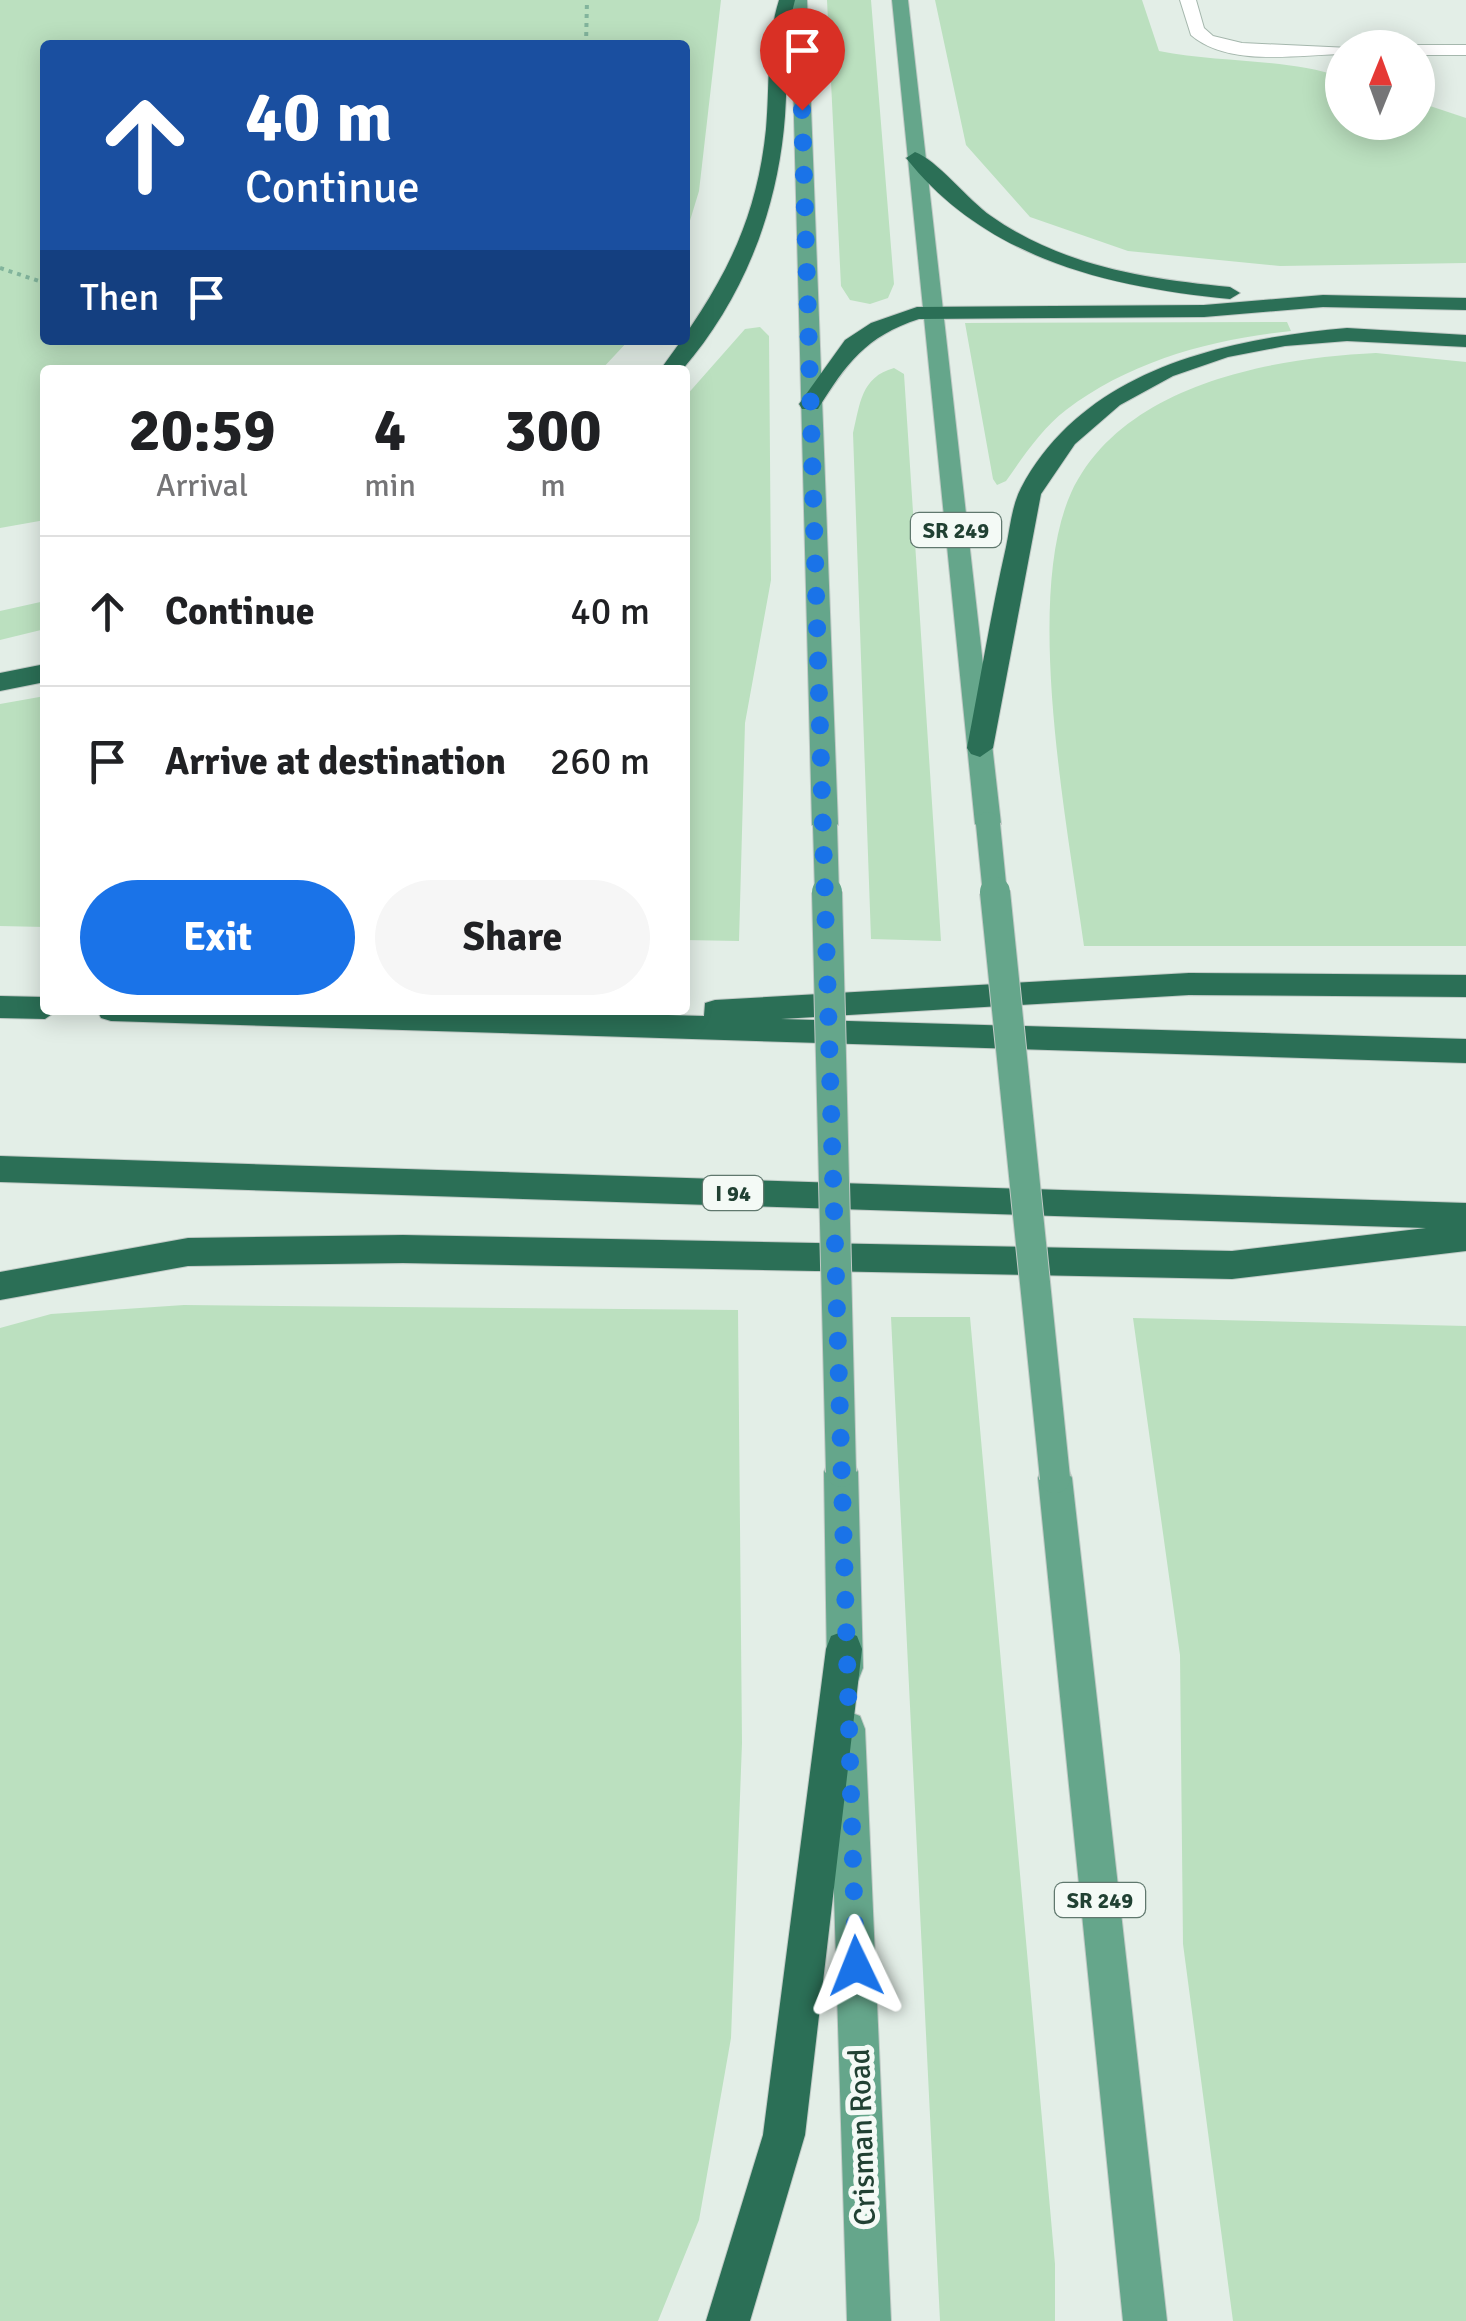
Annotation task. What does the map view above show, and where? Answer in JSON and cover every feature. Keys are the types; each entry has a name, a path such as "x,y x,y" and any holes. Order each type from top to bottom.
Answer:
{"highway":[{"path":"676,365 705,334 744,253 769,171 782,17 787,0"},
{"path":"915,158 986,226 1054,259 1166,286 1323,301 1466,304"},
{"path":"810,404 848,344 877,325 931,311 1204,311 1323,301"},
{"path":"980,748 1031,491 1068,437 1118,397 1186,364 1262,342 1348,335 1466,341"},
{"path":"0,682 40,673"},
{"path":"690,1012 1189,984 1466,986"},
{"path":"0,1006 40,1008"},
{"path":"279,1015 1466,1052"},
{"path":"514,1022 638,1015"},
{"name":"I 94","path":"0,1170 1466,1216"},
{"path":"0,1286 188,1252 404,1249 1232,1265 1466,1237"},
{"path":"728,2321 784,2135 844,1649"}],"main road":[{"name":"Crisman Road","path":"799,0 825,825 844,1649 869,2321"},
{"name":"SR 249","path":"900,0 1145,2321"}],"lane":[{"path":"1188,0 1197,32 1214,44 1236,48 1325,49"},
{"path":"1435,50 1466,50"}],"path":[{"path":"586,40 587,0"},
{"path":"0,268 40,280"}],"green space":[{"path":"0,0 721,0 699,191 690,221 690,40 40,40 40,345 624,345 606,365 40,365 40,521 0,528"},
{"path":"827,0 871,0 894,284 888,298 870,304 850,300 841,286"},
{"path":"935,0 1142,0 1159,51 1325,72 1325,140 1435,140 1435,108 1466,118 1466,263 1280,266 1128,251 1030,217 966,145"},
{"path":"1287,322 1291,331 1202,347 1117,378 1057,417 1006,481 997,485 993,479 965,323"},
{"path":"760,327 769,336 771,580 745,723 739,941 690,940 690,391 745,329"},
{"path":"1376,353 1466,362 1466,946 1084,946 1060,779 1050,652 1057,538 1071,493 1094,456 1125,426 1202,384 1291,362"},
{"path":"894,368 904,374 941,941 871,939 853,433 868,385"},
{"path":"40,602 40,630 0,640 0,611"},
{"path":"40,697 40,927 0,926 0,704"},
{"path":"184,1305 738,1310 742,1743 731,2038 699,2220 658,2321 0,2321 0,1328 51,1314"},
{"path":"891,1317 970,1317 1055,2264 1055,2321 940,2321"},
{"path":"1133,1318 1466,1326 1466,2321 1233,2321 1183,1944 1180,1655"}],"route":[{"path":"802,110 856,1966"}]}
